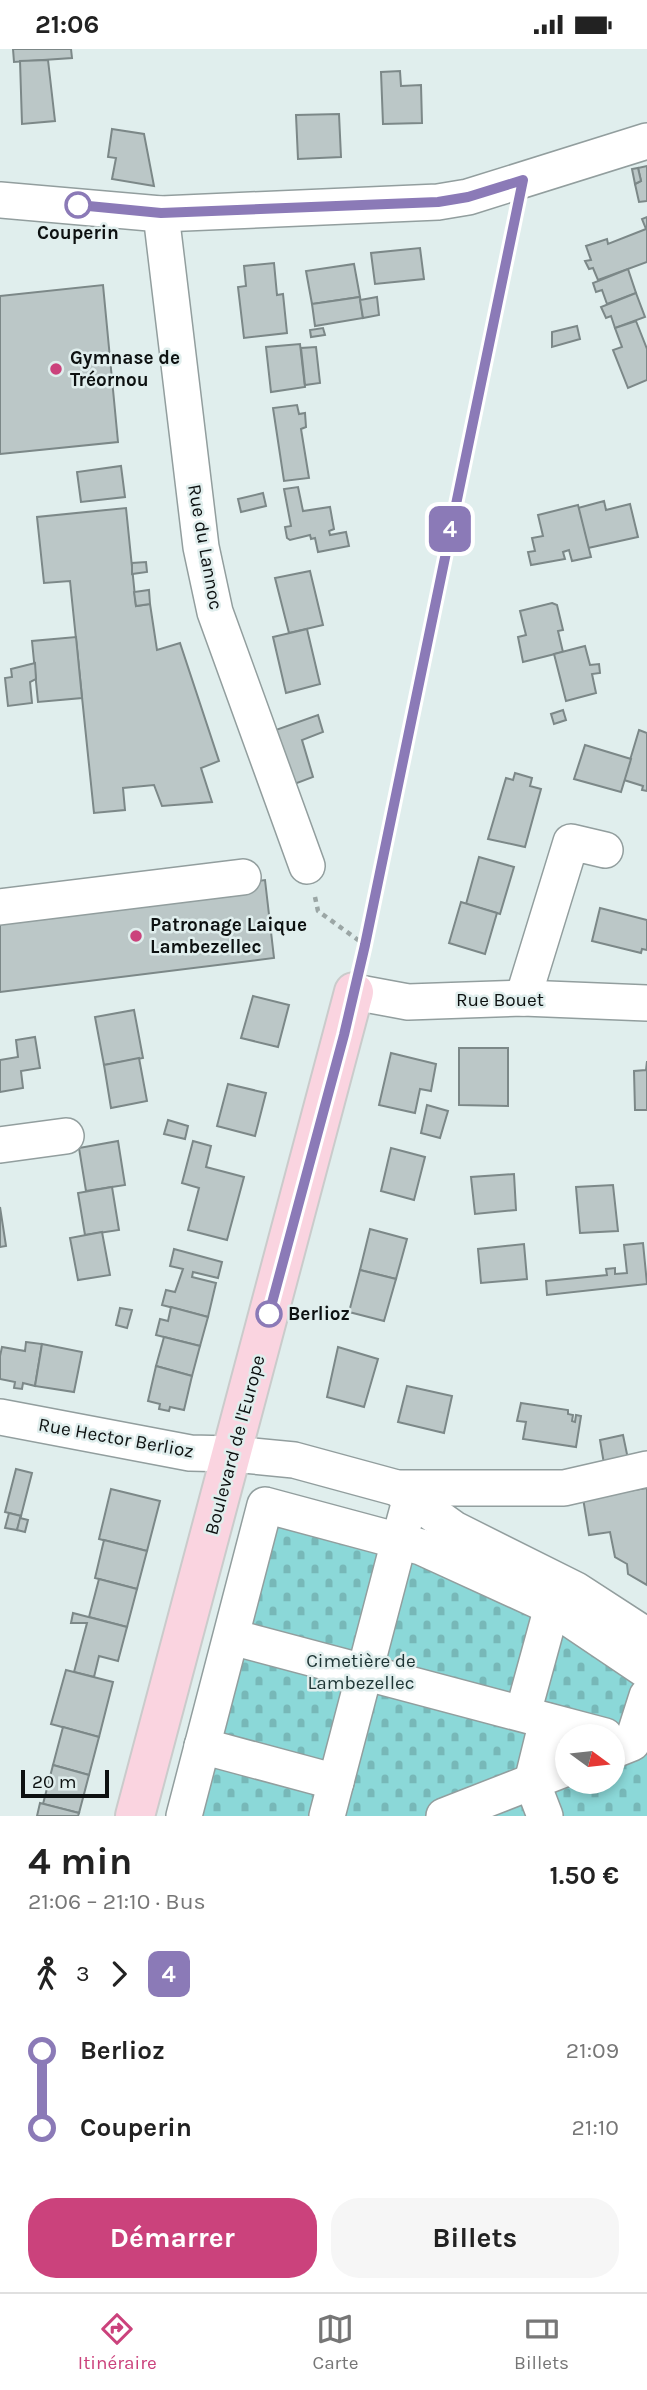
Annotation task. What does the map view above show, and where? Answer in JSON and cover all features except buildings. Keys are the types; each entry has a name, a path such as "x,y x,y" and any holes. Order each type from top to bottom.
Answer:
{"main road":[{"name":"Boulevard de l'Europe","path":"135,1816 354,992"}],"street":[{"path":"0,200 161,213 458,199 647,141"},
{"name":"Rue du Lannoc","path":"161,213 201,548 209,586 215,612 307,866"},
{"path":"523,999 571,842 606,850"},
{"path":"0,907 243,877"},
{"name":"Rue Bouet","path":"354,992 408,1002 523,999 647,1003"},
{"path":"0,1145 66,1136"},
{"name":"Rue Hector Berlioz","path":"0,1416 190,1454 233,1454 293,1460 404,1492"},
{"path":"404,1492 564,1488 647,1469"},
{"path":"404,1492 454,1529 576,1590 647,1636"},
{"path":"327,1816 399,1541 404,1492"},
{"path":"184,1816 265,1505 421,1547 552,1607 647,1671"},
{"path":"545,1816 531,1782 535,1717 552,1607"},
{"path":"232,1637 558,1724"},
{"path":"625,1737 647,1696"},
{"path":"202,1746 336,1782"},
{"path":"444,1816 555,1773"}],"path":[{"path":"307,866 318,911 365,945"}],"green space":[{"name":"Cimetière de Lambezellec","path":"267,1495 647,1662 647,1816 172,1816"}],"bus line":[{"name":"4","path":"78,205 161,213 438,202 468,197 523,180 365,945 344,1035 269,1314"}],"place":[{"name":"Couperin","path":"78,205"},
{"name":"Gymnase de Tréornou","path":"56,369"},
{"name":"Patronage Laique Lambezellec","path":"136,936"},
{"name":"Berlioz","path":"269,1314"}]}
